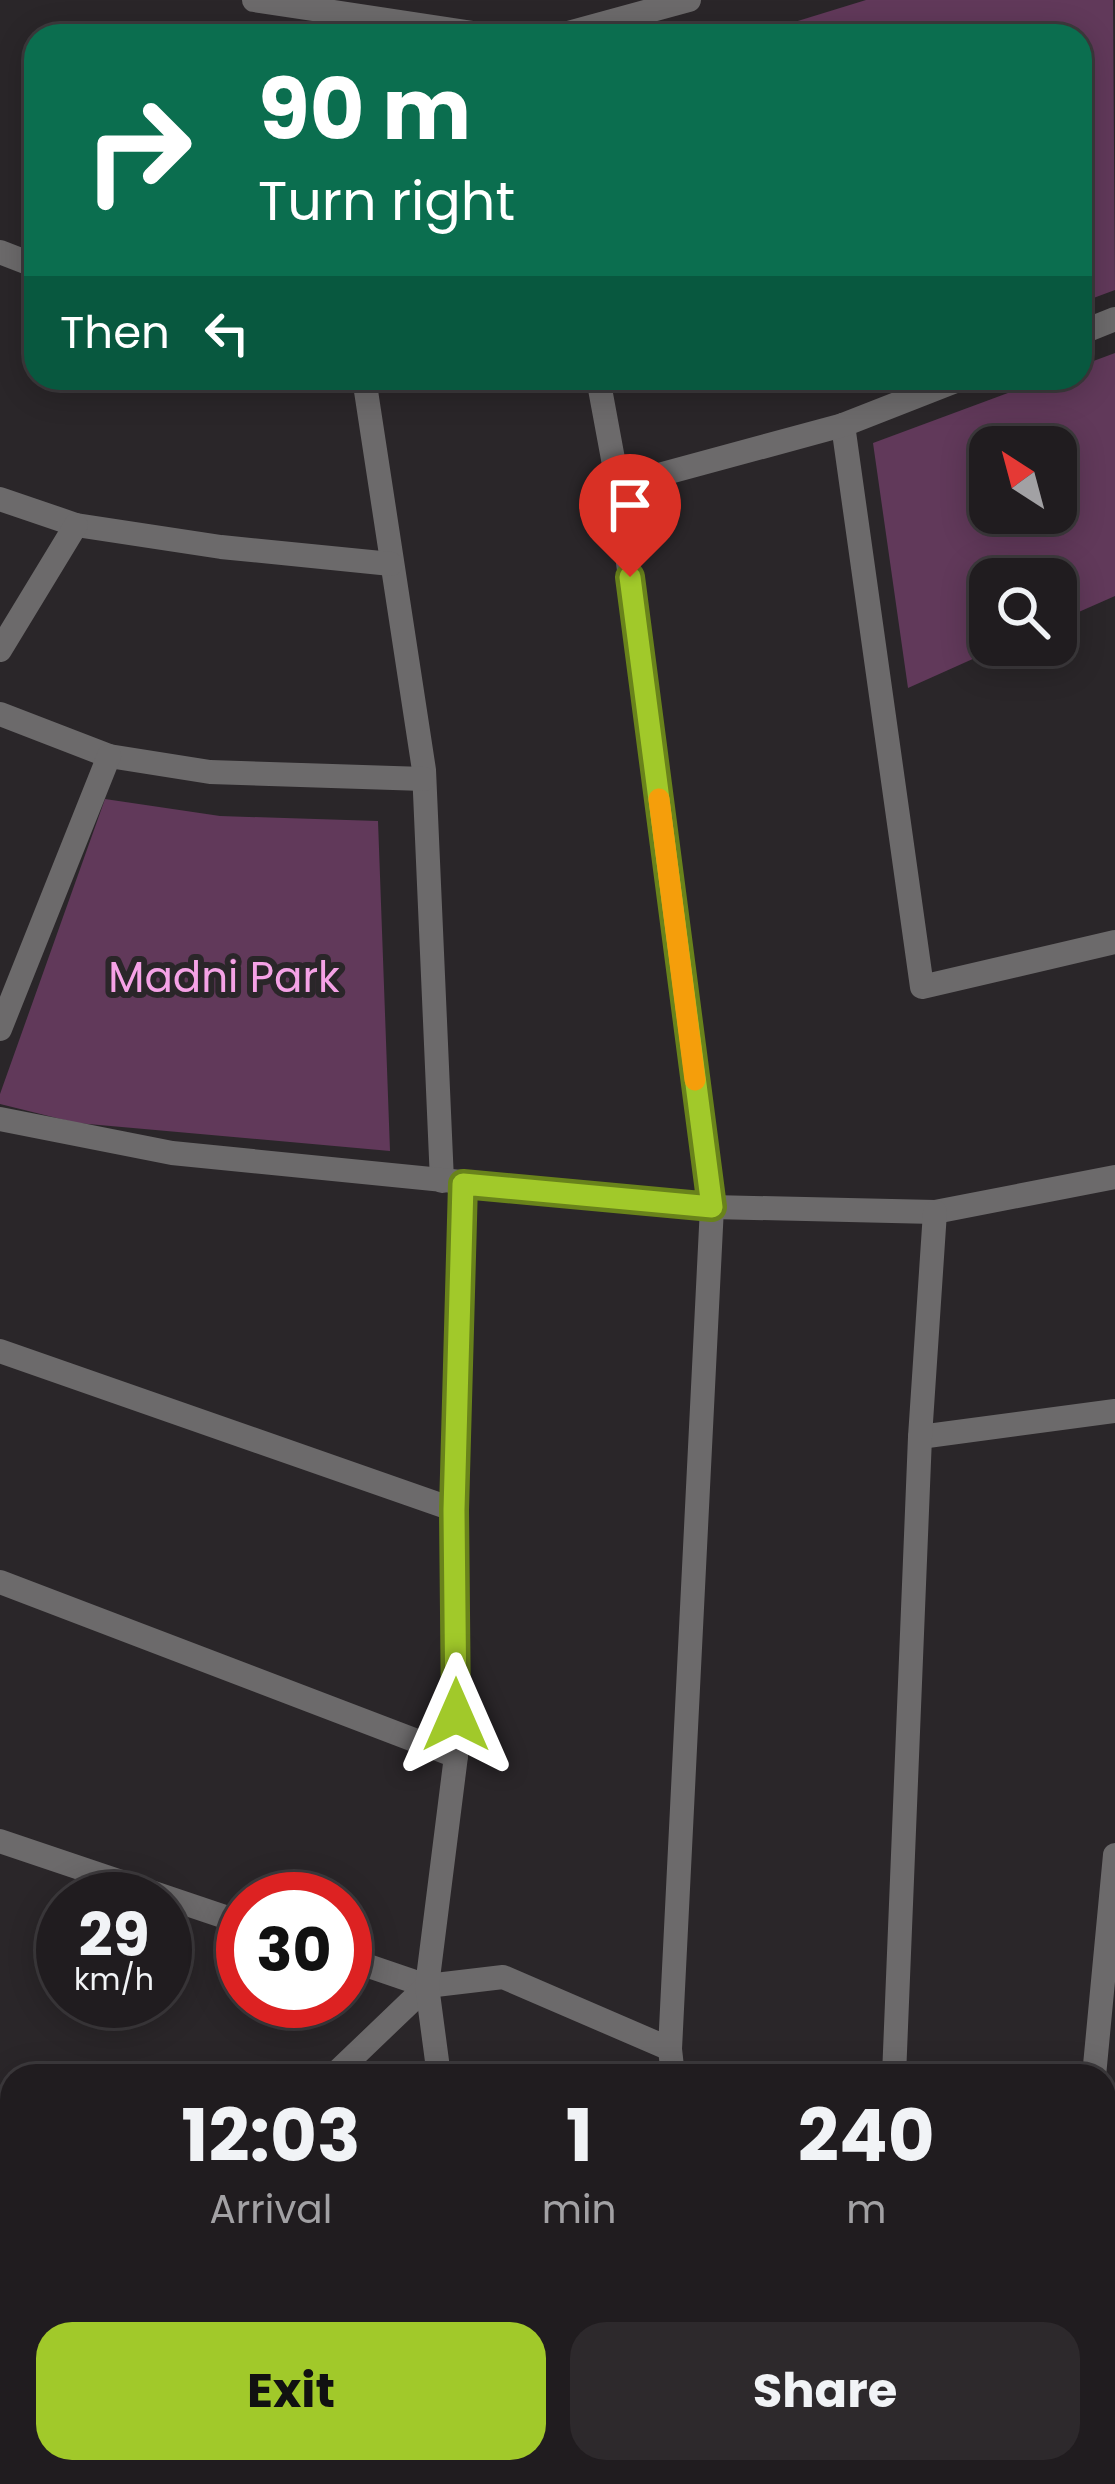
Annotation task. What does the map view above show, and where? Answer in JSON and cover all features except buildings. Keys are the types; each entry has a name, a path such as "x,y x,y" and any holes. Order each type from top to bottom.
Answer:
{"street":[{"path":"254,0 414,24"},
{"path":"601,24 688,0"},
{"path":"366,390 424,779 453,1182 456,1756 427,1986 437,2064"},
{"path":"600,390 618,486 712,1207 672,2064"},
{"path":"618,486 842,425 932,390"},
{"path":"842,425 922,987 1115,942"},
{"path":"0,499 76,524 221,547 392,564"},
{"path":"0,650 76,524"},
{"path":"0,714 109,756 210,772 424,779"},
{"path":"0,1029 109,756"},
{"path":"0,1119 172,1153 712,1207 934,1211 1115,1177"},
{"path":"894,2064 934,1211"},
{"path":"0,1352 454,1510"},
{"path":"920,1437 1115,1411"},
{"path":"0,1598 1,1582 456,1756"},
{"path":"0,1841 216,1914"},
{"path":"1096,2064 1109,1977 1115,1855"},
{"path":"372,1967 427,1986 503,1977 670,2049"},
{"path":"346,2064 427,1986"}],"green space":[{"path":"866,0 1113,0 1115,290 1092,299 1092,24 788,24"},
{"path":"1115,353 1115,596 1077,613 1077,558 969,558 969,661 908,688 873,443 1016,390 1092,390 1092,362"},
{"name":"Madni Park","path":"105,799 220,816 378,821 390,1151 77,1123 0,1104"}],"slow traffic":[{"path":"659,799 695,1080"}],"route":[{"path":"456,1715 454,1510 463,1184 712,1207 630,577"}]}
